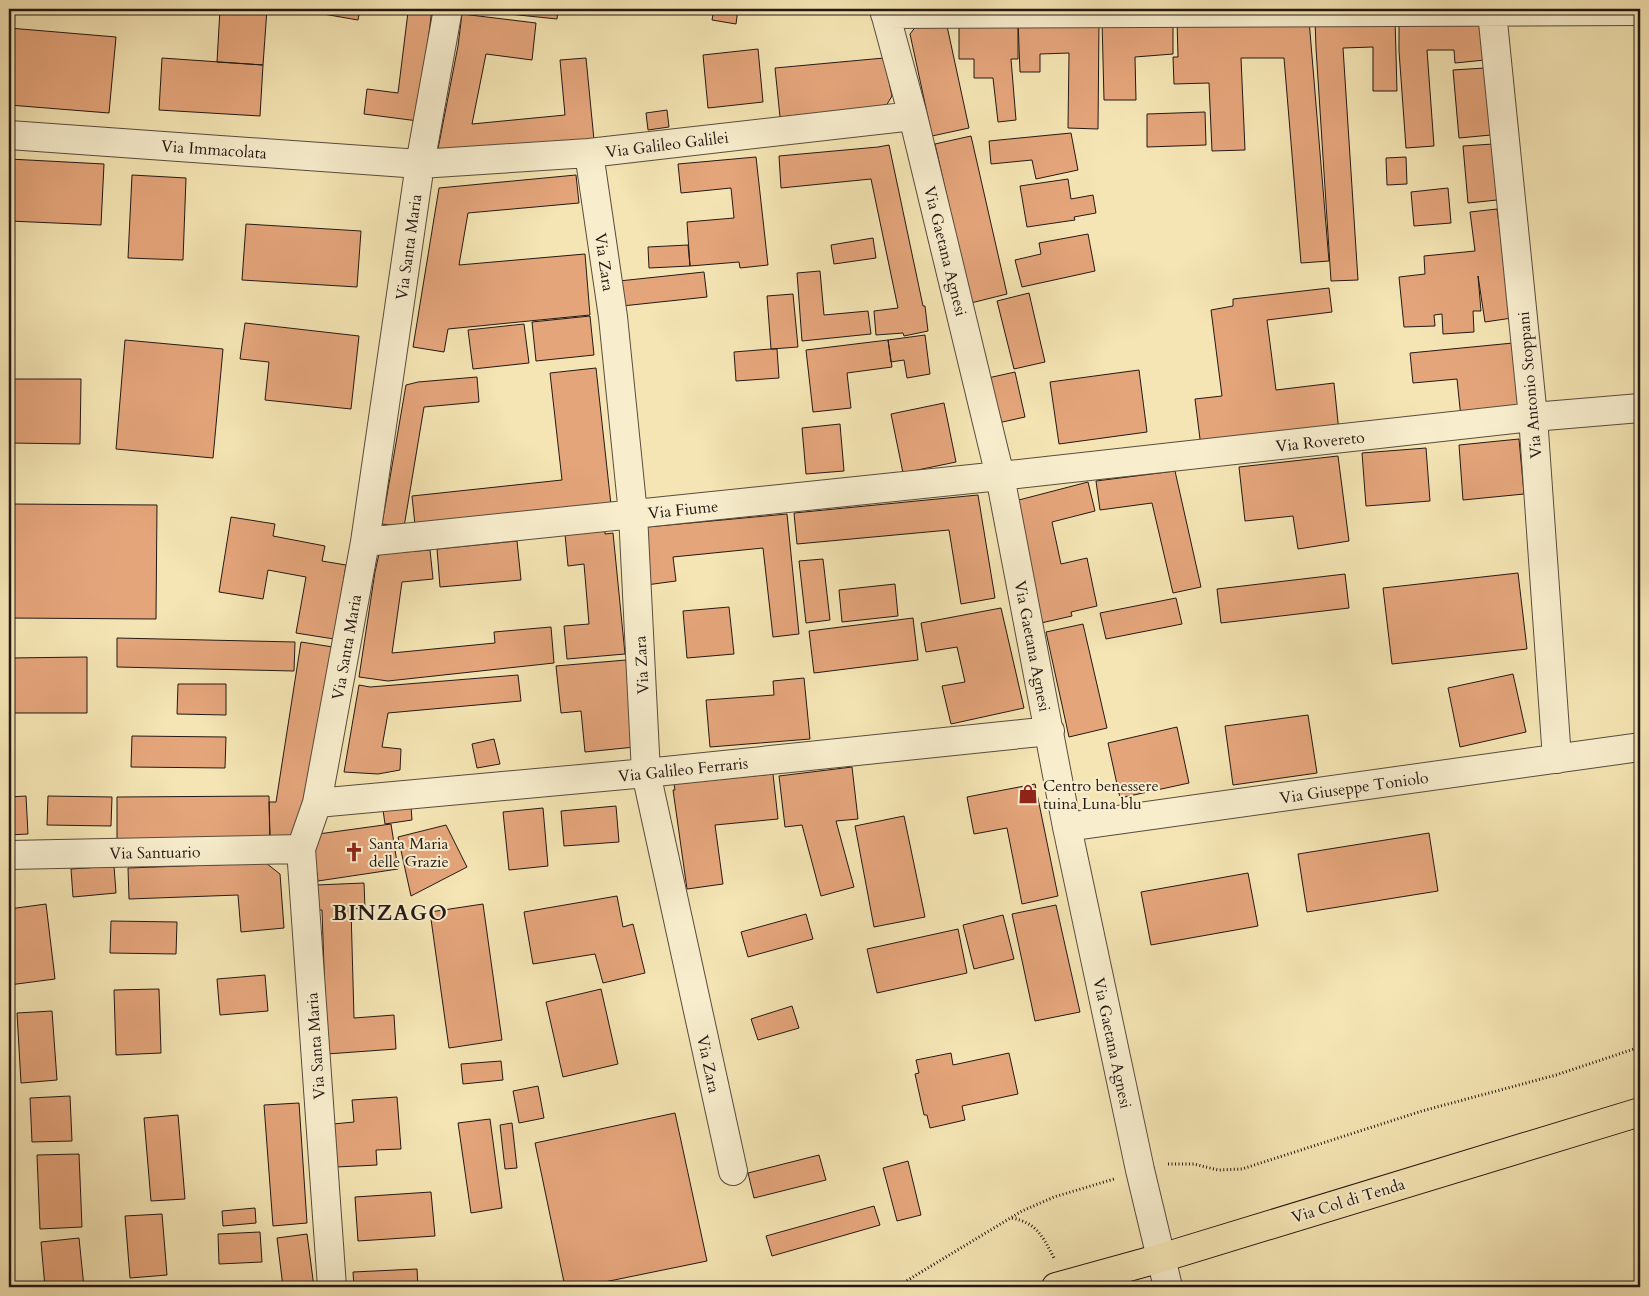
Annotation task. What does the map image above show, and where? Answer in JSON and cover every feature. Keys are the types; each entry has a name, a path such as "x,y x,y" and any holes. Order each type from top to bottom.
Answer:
{"main road":[{"name":"Via Col di Tenda","path":"1059,1286 1161,1258 1640,1112"}],"street":[{"name":"Via Santa Maria","path":"332,1287 301,849 317,803 365,542 420,164 448,9"},
{"path":"885,11 1640,11"},
{"name":"Via Gaetana Agnesi","path":"885,11 913,116 1000,476 1067,827 1140,1170 1168,1287"},
{"name":"Via Antonio Stoppani","path":"1492,12 1533,417 1557,759"},
{"name":"Via Galileo Galilei","path":"420,164 589,153 913,116"},
{"name":"Via Immacolata","path":"9,134 420,164"},
{"name":"Via Zara","path":"589,153 613,317 633,514 646,773 733,1171"},
{"name":"Via Rovereto","path":"1000,476 1533,417 1640,408"},
{"name":"Via Fiume","path":"365,542 1000,476"},
{"name":"Via Galileo Ferraris","path":"317,803 646,773 1050,732"},
{"name":"Via Giuseppe Toniolo","path":"1067,827 1640,747"},
{"name":"Via Santuario","path":"9,855 301,849"}],"path":[{"path":"887,1287 903,1283 1011,1218 1054,1197 1140,1170 1171,1163 1194,1164 1218,1170 1242,1169 1422,1112 1556,1075 1640,1047"},
{"path":"1011,1218 1025,1221 1037,1230 1058,1265 1059,1286"}],"building":[{"path":"220,9 267,9 263,65 217,62"},
{"path":"300,9 360,9 358,20"},
{"path":"379,9 432,9 418,121 364,114 367,89 398,93 408,12"},
{"path":"510,9 558,9 557,19 509,14"},
{"path":"714,9 738,9 736,24 712,20"},
{"path":"462,14 536,23 532,60 486,54 472,124 565,115 560,60 586,58 594,140 437,154 458,46"},
{"path":"1173,19 1173,54 1135,57 1136,100 1104,100 1102,20"},
{"path":"1395,19 1397,91 1373,91 1373,47 1343,48 1358,280 1331,281 1315,20"},
{"path":"1177,20 1309,20 1329,261 1301,263 1284,58 1241,58 1245,150 1212,151 1209,83 1174,84 1173,57 1178,57"},
{"path":"1482,20 1485,60 1455,63 1454,50 1427,50 1434,146 1406,148 1399,51 1399,21"},
{"path":"920,21 947,26 969,128 932,136 910,34"},
{"path":"1018,21 1099,21 1098,129 1068,128 1069,53 1040,54 1040,72 1020,72"},
{"path":"959,22 1018,22 1018,59 1011,59 1016,120 998,122 993,78 974,78 974,59 959,59"},
{"path":"9,28 116,37 109,113 9,105"},
{"path":"758,49 763,102 708,108 703,55"},
{"path":"162,58 263,65 260,116 159,110"},
{"path":"884,58 892,96 886,106 780,117 775,68"},
{"path":"1485,68 1491,135 1459,138 1453,70"},
{"path":"667,110 669,127 648,130 646,113"},
{"path":"1205,112 1206,145 1147,147 1147,114"},
{"path":"1071,133 1078,170 1036,179 1032,160 991,164 989,141"},
{"path":"971,136 1007,294 971,303 935,144"},
{"path":"1493,144 1497,200 1468,203 1463,146"},
{"path":"889,145 923,306 925,306 928,331 904,336 903,333 876,335 874,311 898,308 871,179 781,188 779,156"},
{"path":"756,157 768,265 740,268 739,262 690,266 687,222 734,218 731,188 681,193 678,164"},
{"path":"1406,157 1407,184 1387,185 1386,158"},
{"path":"9,159 104,164 101,225 9,221"},
{"path":"132,175 186,178 183,260 128,258"},
{"path":"576,175 579,203 468,213 459,265 585,254 590,315 448,329 444,352 413,347 439,188"},
{"path":"1068,179 1071,199 1093,195 1096,213 1074,217 1075,220 1027,227 1020,186"},
{"path":"1448,188 1451,223 1414,226 1411,192"},
{"path":"1497,209 1512,318 1485,322 1478,276 1481,311 1473,311 1474,332 1443,334 1442,314 1434,315 1435,326 1404,327 1399,277 1425,274 1424,256 1475,251 1470,212"},
{"path":"246,224 361,231 357,287 242,280"},
{"path":"1088,234 1095,271 1022,287 1015,260 1041,254 1039,243"},
{"path":"873,238 876,258 834,264 831,245"},
{"path":"688,245 690,266 649,268 648,247"},
{"path":"820,271 824,315 868,311 871,334 802,341 797,273"},
{"path":"704,272 707,297 622,306 619,281"},
{"path":"1329,288 1332,312 1267,320 1276,390 1334,383 1339,432 1201,447 1195,399 1222,396 1211,310 1233,306 1233,299"},
{"path":"1029,293 1045,362 1014,369 997,301"},
{"path":"793,294 798,347 771,349 767,296"},
{"path":"590,316 594,355 536,361 532,322"},
{"path":"245,323 359,336 351,409 265,400 269,362 240,359"},
{"path":"524,324 529,363 473,369 468,330"},
{"path":"925,335 930,374 907,378 904,360 891,362 888,340"},
{"path":"125,340 223,349 213,458 116,449"},
{"path":"888,340 892,367 847,373 851,408 813,412 806,350"},
{"path":"1513,343 1519,412 1461,418 1457,379 1413,383 1410,353"},
{"path":"777,349 779,378 736,381 734,352"},
{"path":"596,368 611,505 415,525 412,496 562,480 550,373"},
{"path":"1139,370 1147,432 1059,444 1050,382"},
{"path":"1015,372 1025,417 998,423 988,378"},
{"path":"477,377 479,402 424,407 404,527 382,524 406,385 418,382"},
{"path":"9,379 81,379 80,444 9,443"},
{"path":"944,403 956,462 903,473 891,414"},
{"path":"840,424 844,471 806,474 802,428"},
{"path":"1519,439 1524,494 1463,500 1459,445"},
{"path":"1426,448 1430,501 1366,506 1362,453"},
{"path":"1338,456 1349,541 1298,549 1293,516 1245,521 1239,467"},
{"path":"1175,471 1201,587 1173,593 1152,503 1100,510 1096,481"},
{"path":"1088,482 1095,511 1052,522 1061,564 1087,558 1097,606 1071,612 1072,616 1041,623 1015,501"},
{"path":"978,495 995,598 961,604 949,530 797,544 794,513"},
{"path":"9,504 157,505 156,619 9,618"},
{"path":"787,514 799,634 773,637 763,548 673,557 676,581 646,585 647,527"},
{"path":"231,517 275,524 273,536 325,546 322,561 346,565 334,639 296,633 306,577 268,570 263,599 219,592"},
{"path":"605,529 605,534 613,533 625,654 567,659 564,626 589,624 584,564 568,566 565,534"},
{"path":"517,541 521,580 440,587 437,549"},
{"path":"430,550 433,579 402,582 392,653 495,643 494,632 551,627 554,663 388,681 359,677 379,554"},
{"path":"823,559 830,620 806,623 799,561"},
{"path":"1518,573 1527,649 1392,664 1383,588"},
{"path":"1345,574 1349,608 1221,623 1217,589"},
{"path":"895,584 898,616 842,622 839,590"},
{"path":"1176,598 1182,624 1106,639 1100,613"},
{"path":"729,607 734,654 687,658 683,611"},
{"path":"1001,608 1024,708 951,724 942,686 965,682 957,647 926,652 921,623"},
{"path":"913,618 918,660 814,673 809,631"},
{"path":"1083,624 1107,728 1069,737 1046,632"},
{"path":"117,638 295,642 294,671 117,667"},
{"path":"301,642 333,647 299,841 270,841 269,802 276,802"},
{"path":"87,657 87,713 9,713 9,658"},
{"path":"626,660 635,747 585,752 581,711 561,713 556,666"},
{"path":"1513,674 1526,732 1460,747 1448,688"},
{"path":"518,675 521,701 388,713 382,747 401,749 400,770 378,774 344,772 359,685 370,687"},
{"path":"804,678 810,739 710,747 706,700 774,695 773,681"},
{"path":"178,684 226,684 226,715 177,714"},
{"path":"1308,715 1317,773 1233,785 1225,726"},
{"path":"1177,727 1189,783 1120,798 1108,743"},
{"path":"132,736 226,737 225,768 131,767"},
{"path":"494,739 500,764 477,768 472,744"},
{"path":"852,767 858,819 836,821 854,887 821,896 802,825 785,827 779,776"},
{"path":"773,774 778,819 715,825 723,884 687,889 673,790 675,790 674,784"},
{"path":"1035,784 1058,896 1022,904 1007,828 974,834 967,797"},
{"path":"26,796 28,834 9,835 9,797"},
{"path":"48,796 112,797 111,826 47,825"},
{"path":"269,796 270,838 117,839 117,797"},
{"path":"411,806 412,820 385,824 383,810"},
{"path":"616,806 619,842 564,846 561,811"},
{"path":"543,808 548,866 509,870 503,812"},
{"path":"904,816 925,917 874,927 855,826"},
{"name":"Santa Maria delle Grazie","path":"391,824 398,869 318,881 311,835"},
{"path":"446,825 467,867 411,896 398,837"},
{"path":"1429,833 1438,891 1307,912 1298,854"},
{"path":"266,863 280,874 284,928 241,932 238,895 129,899 128,868"},
{"path":"114,866 116,893 73,897 71,869"},
{"path":"1248,873 1258,926 1151,945 1141,892"},
{"path":"364,883 365,908 351,909 354,1018 394,1015 396,1049 327,1054 322,910 318,910 316,885"},
{"path":"617,896 623,927 633,924 645,973 603,983 595,954 533,964 524,912"},
{"path":"46,904 55,979 9,985 9,909"},
{"path":"483,904 502,1040 449,1048 430,912"},
{"path":"1056,905 1080,1012 1035,1021 1012,914"},
{"path":"806,914 813,939 748,957 741,932"},
{"path":"1003,915 1014,959 974,969 963,925"},
{"path":"111,921 177,922 176,954 110,953"},
{"path":"958,929 967,973 877,993 867,949"},
{"path":"265,975 268,1011 220,1015 217,979"},
{"path":"159,989 161,1053 116,1055 114,990"},
{"path":"601,989 618,1064 563,1077 546,1002"},
{"path":"792,1006 799,1028 758,1040 751,1019"},
{"path":"52,1011 57,1080 21,1083 17,1013"},
{"path":"951,1053 953,1065 1009,1053 1018,1094 962,1106 965,1120 930,1128 927,1115 924,1115 915,1074 919,1073 916,1060"},
{"path":"501,1061 503,1080 463,1084 461,1064"},
{"path":"538,1086 544,1118 519,1123 513,1091"},
{"path":"70,1096 72,1141 32,1142 30,1098"},
{"path":"397,1097 401,1149 376,1150 377,1165 336,1167 333,1124 354,1122 352,1100"},
{"path":"299,1103 307,1223 273,1226 264,1105"},
{"path":"675,1113 707,1261 580,1287 565,1287 535,1143"},
{"path":"178,1115 185,1199 151,1201 144,1118"},
{"path":"490,1119 502,1208 471,1213 458,1123"},
{"path":"512,1123 517,1168 505,1169 500,1125"},
{"path":"79,1154 82,1227 40,1229 37,1155"},
{"path":"819,1155 826,1180 754,1198 748,1173"},
{"path":"908,1161 921,1215 897,1221 883,1168"},
{"path":"431,1192 435,1236 358,1241 355,1197"},
{"path":"874,1206 880,1225 772,1256 766,1236"},
{"path":"255,1208 256,1223 223,1226 222,1211"},
{"path":"162,1214 167,1275 130,1278 125,1216"},
{"path":"260,1232 262,1262 219,1264 218,1234"},
{"path":"307,1234 314,1287 283,1287 277,1238"},
{"path":"79,1238 84,1287 45,1287 41,1242"},
{"path":"417,1269 418,1287 354,1287 353,1272"}],"place":[{"name":"Centro benessere tuina Luna blu","path":"1028,794"},
{"name":"Santa Maria delle Grazie","path":"354,852"}],"district":[{"name":"BINZAGO","path":"390,913"}]}
